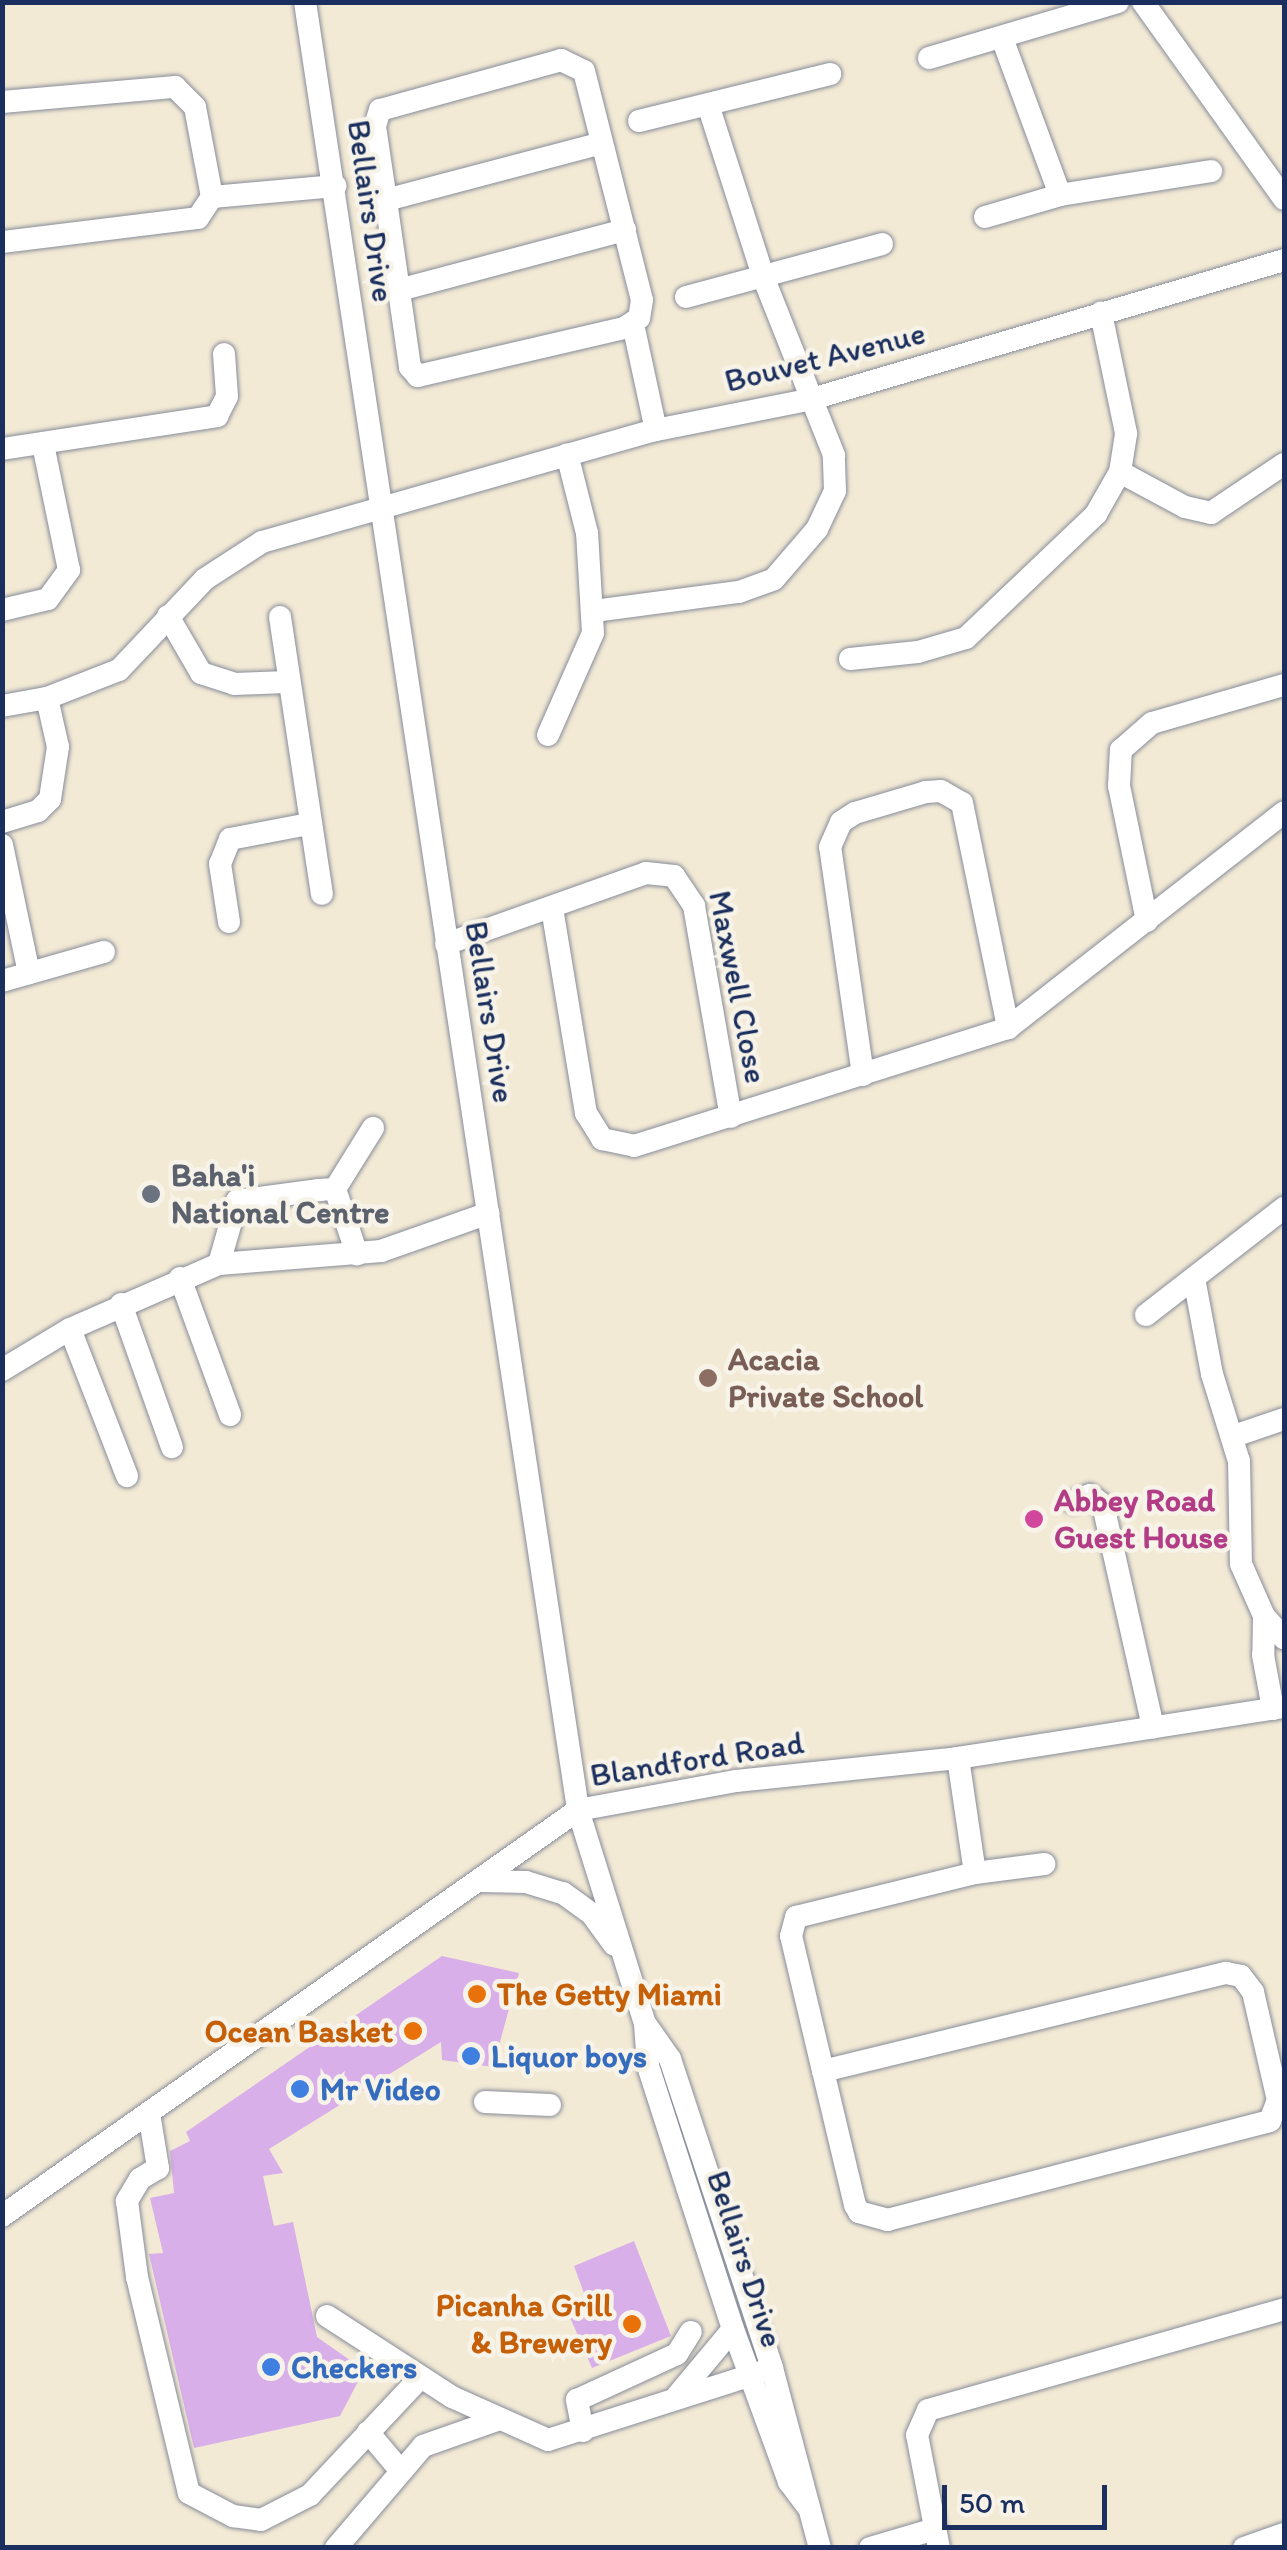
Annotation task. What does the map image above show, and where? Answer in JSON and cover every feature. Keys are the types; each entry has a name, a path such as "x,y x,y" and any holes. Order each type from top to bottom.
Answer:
{"street":[{"name":"Bellairs Drive","path":"306,2 578,1810 645,2024 648,2066 734,2329 761,2372"},
{"path":"929,58 1118,2"},
{"path":"1142,2 1284,200"},
{"path":"1002,38 1060,196"},
{"path":"632,324 423,376 410,367 376,126 380,110 561,60 578,63 642,300 632,324 656,430"},
{"path":"639,121 830,74"},
{"path":"2,102 175,87 195,107 212,198 198,218 2,242"},
{"path":"594,611 739,592 791,565 835,491 834,455 764,279 708,105"},
{"path":"386,200 602,143"},
{"path":"984,217 1060,196 1211,171"},
{"path":"212,198 336,186"},
{"path":"399,290 624,230"},
{"path":"686,297 882,244"},
{"name":"Bouvet Avenue","path":"2,706 46,698 120,670 204,579 246,550 656,430 812,399 1284,260"},
{"path":"850,659 918,652 976,632 1077,537 1120,472 1125,415 1102,313"},
{"path":"2,449 217,416 228,396 224,354"},
{"path":"2,610 48,599 69,570 43,444"},
{"path":"548,736 589,654 594,611 587,533 567,454"},
{"path":"1120,472 1185,507 1211,513 1284,464"},
{"path":"168,616 188,660 201,673 234,684 287,682"},
{"path":"280,617 322,894"},
{"path":"1147,921 1118,786 1121,750 1152,723 1284,685"},
{"path":"2,822 38,811 50,798 58,747 46,698"},
{"path":"863,1075 830,847 842,822 855,813 926,792 940,791 962,803 1008,1028"},
{"path":"552,908 592,1128 618,1146 634,1146 1008,1028 1284,812"},
{"path":"229,922 220,864 230,839 309,824"},
{"path":"2,845 29,974"},
{"name":"Maxwell Close","path":"446,944 646,873 684,883 694,906 731,1117"},
{"path":"2,981 104,952"},
{"path":"357,1254 336,1188 373,1128"},
{"path":"219,1264 237,1201 336,1188"},
{"path":"1146,1315 1284,1208"},
{"path":"2,1370 70,1328 219,1264 357,1254 489,1212"},
{"path":"180,1278 230,1415"},
{"path":"1194,1278 1212,1374 1234,1436 1242,1564 1270,1606 1284,1638"},
{"path":"121,1304 172,1447"},
{"path":"70,1328 126,1476"},
{"path":"1234,1436 1284,1419"},
{"path":"1073,1502 1090,1496 1103,1504 1153,1727"},
{"path":"1270,1606 1262,1655 1279,1708"},
{"name":"Blandford Road","path":"2,2216 578,1810 736,1781 958,1758 1279,1708"},
{"path":"958,1758 975,1873"},
{"path":"822,2071 1226,1973 1241,1976 1253,1992 1278,2107 1261,2126 874,2221 854,2204 822,2071 791,1936 796,1918 975,1873 1044,1864"},
{"path":"480,1881 526,1882 563,1893 591,1913 628,1964"},
{"name":"Bellairs Drive","path":"645,2024 670,2059 761,2372 820,2548"},
{"path":"485,2102 550,2105"},
{"path":"150,2113 158,2168 140,2179 127,2201 137,2277 189,2492 233,2516 261,2520 310,2495 420,2378"},
{"path":"870,2548 937,2538 918,2436 928,2410 1284,2309"},
{"path":"327,2316 420,2378 535,2438 583,2431 761,2372"},
{"path":"675,2398 734,2329"},
{"path":"583,2431 576,2400 677,2354 691,2332"},
{"path":"336,2548 423,2446 497,2420"},
{"path":"368,2432 400,2470"},
{"path":"1244,2548 1284,2534"}],"building":[{"path":"442,1956 519,1973 493,2067 442,2060 441,2042 269,2149 283,2173 263,2176 274,2226 293,2222 317,2337 364,2370 340,2416 194,2448 149,2254 163,2253 150,2198 174,2193 170,2151 190,2141 186,2132"},
{"path":"634,2241 671,2336 592,2368 569,2315 589,2307 574,2266"}],"place":[{"name":"Baha'i National Centre","path":"151,1194"},
{"name":"Acacia Private School","path":"708,1378"},
{"name":"Abbey Road Guest House","path":"1034,1519"},
{"name":"The Getty Miami","path":"477,1994"},
{"name":"Ocean Basket","path":"413,2031"},
{"name":"Liquor boys","path":"471,2056"},
{"name":"Mr Video","path":"300,2089"},
{"name":"Picanha Grill & Brewery","path":"632,2324"},
{"name":"Checkers","path":"271,2367"}]}
